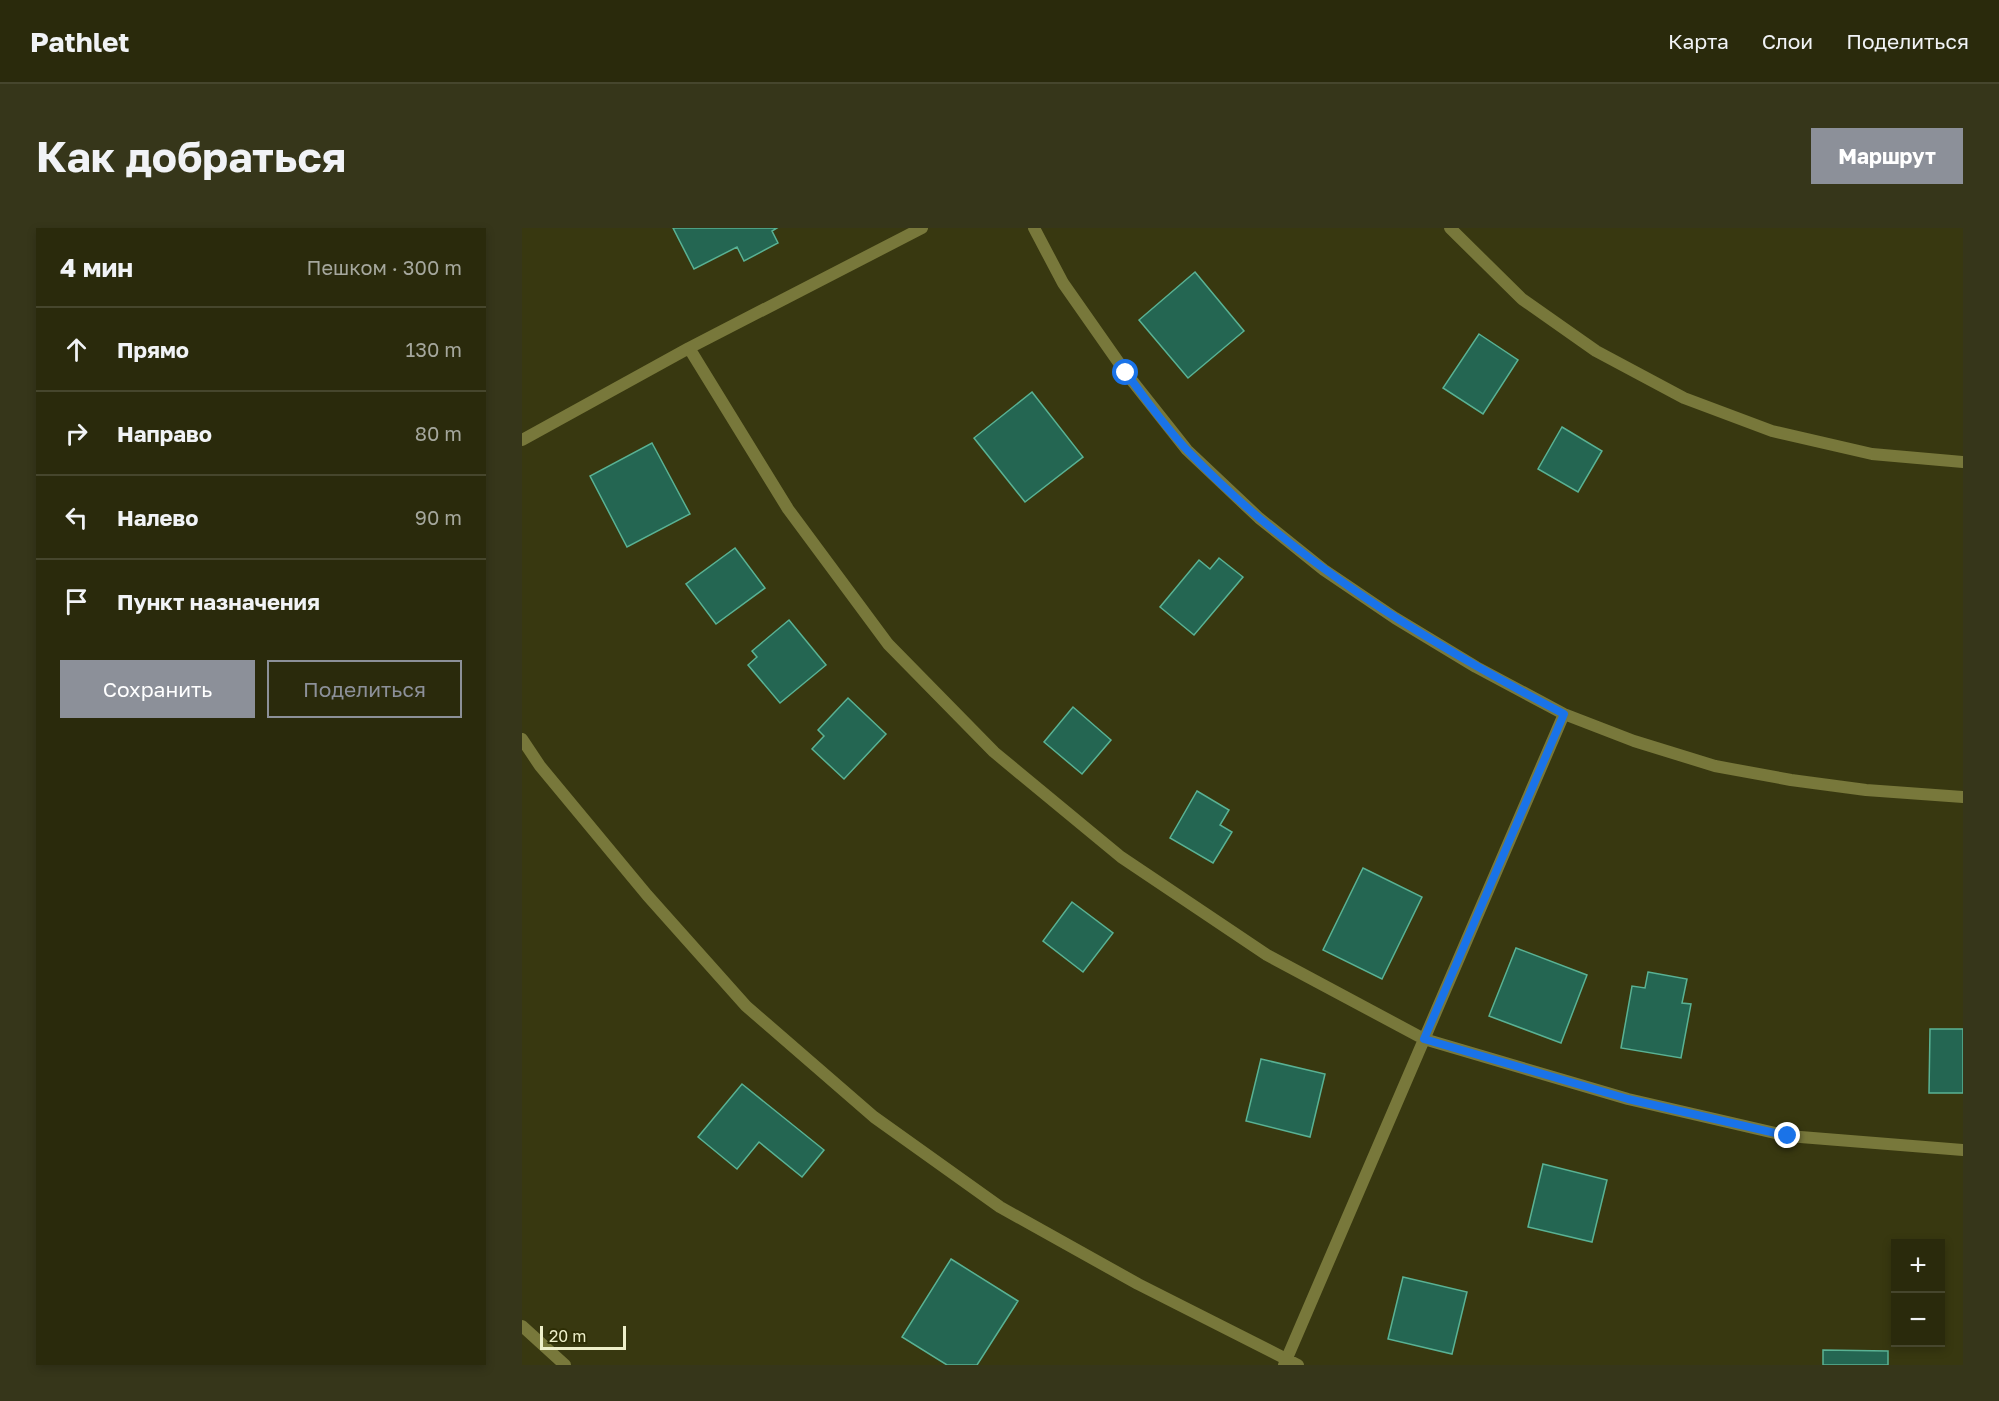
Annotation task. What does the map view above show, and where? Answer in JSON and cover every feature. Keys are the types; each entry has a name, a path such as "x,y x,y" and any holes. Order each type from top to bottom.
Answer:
{"lane":[{"path":"522,440 689,348 922,228"},
{"path":"1034,228 1063,283 1126,373 1187,450 1258,518 1324,570 1395,618 1476,667 1564,714 1634,741 1714,766 1791,780 1866,790 1963,797"},
{"path":"1450,228 1522,299 1596,351 1684,398 1772,431 1872,454 1963,462"},
{"path":"689,348 788,509 888,644 994,752 1121,857 1267,955 1424,1039 1628,1099 1788,1136 1963,1150"},
{"path":"1285,1363 1564,714"},
{"path":"522,739 540,766 647,896 746,1006 874,1117 1000,1207 1285,1363 1298,1365"},
{"path":"522,1326 565,1365"}],"building":[{"path":"673,228 777,228 772,231 778,243 744,261 737,247 694,269"},
{"path":"1195,272 1244,331 1188,378 1139,320"},
{"path":"1479,334 1518,360 1483,414 1443,388"},
{"path":"1032,392 1083,457 1025,502 974,438"},
{"path":"1562,427 1602,451 1578,492 1538,469"},
{"path":"652,443 690,514 627,547 590,476"},
{"path":"735,548 765,588 716,624 686,584"},
{"path":"1219,558 1243,577 1194,635 1160,607 1199,560 1210,569"},
{"path":"789,620 826,665 780,703 748,665 757,657 752,651"},
{"path":"848,698 886,734 844,779 812,749 824,736 818,730"},
{"path":"1073,707 1111,740 1082,774 1044,742"},
{"path":"1197,791 1229,810 1220,825 1232,832 1213,863 1170,838"},
{"path":"1363,868 1422,897 1382,979 1323,950"},
{"path":"1072,902 1113,933 1083,972 1043,941"},
{"path":"1516,948 1587,975 1561,1043 1489,1016"},
{"path":"1648,972 1687,979 1682,1003 1691,1004 1681,1058 1621,1048 1632,986 1645,988"},
{"path":"1930,1029 1963,1029 1963,1093 1929,1093"},
{"path":"1261,1059 1325,1074 1310,1137 1246,1121"},
{"path":"742,1084 824,1150 802,1177 759,1142 737,1169 698,1137"},
{"path":"1543,1164 1607,1180 1592,1242 1528,1227"},
{"path":"951,1259 1018,1301 977,1365 947,1365 902,1337"},
{"path":"1403,1277 1467,1292 1452,1354 1388,1339"},
{"path":"1823,1350 1888,1351 1888,1365 1823,1365"}],"route":[{"path":"1126,373 1187,450 1258,518 1324,570 1395,618 1476,667 1564,714 1424,1039 1628,1099 1788,1136"}]}
